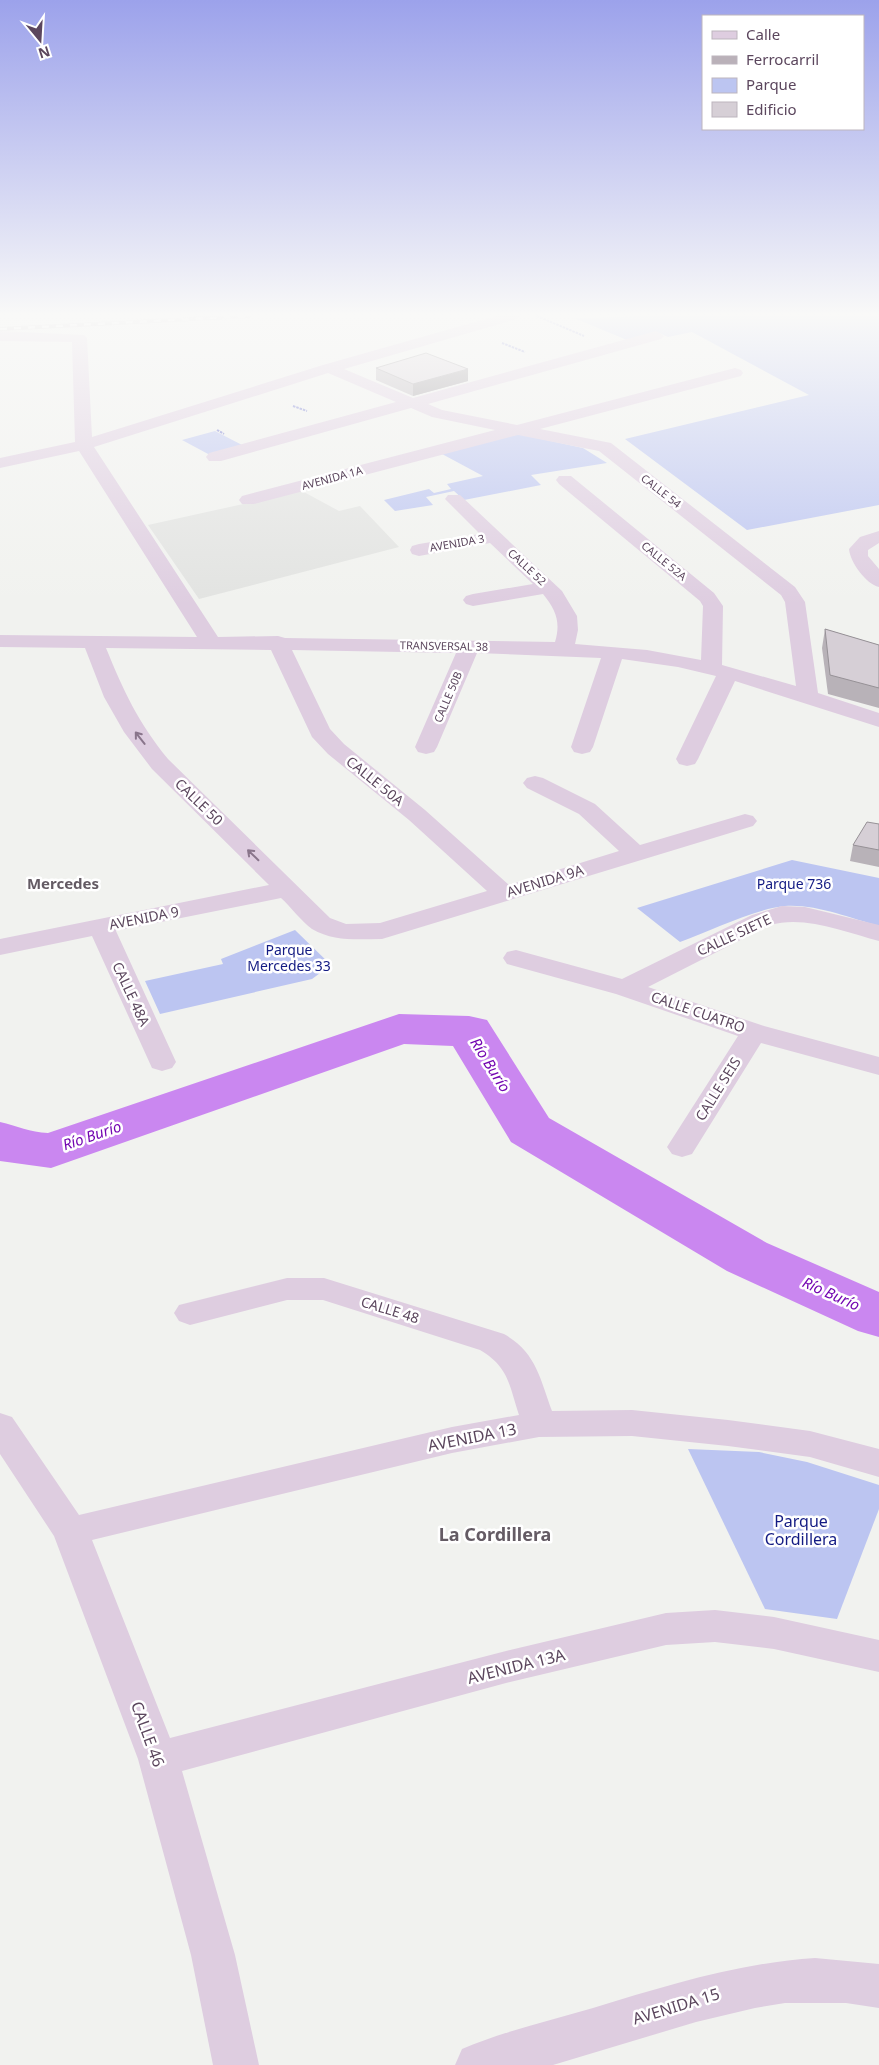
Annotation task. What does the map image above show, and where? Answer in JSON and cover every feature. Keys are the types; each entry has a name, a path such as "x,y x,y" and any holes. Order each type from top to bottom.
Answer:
{"street":[{"path":"82,412 84,445 211,642"},
{"path":"0,463 84,445 188,412"},
{"path":"215,457 378,412"},
{"name":"CALLE 54","path":"434,412 605,447 788,591 795,602 808,697"},
{"name":"AVENIDA 1A","path":"248,500 581,412"},
{"name":"CALLE 52A","path":"566,480 708,597 712,606 720,670"},
{"name":"CALLE 52","path":"454,499 548,587 568,615 570,629 564,650"},
{"name":"AVENIDA 3","path":"419,550 494,537"},
{"path":"858,549 867,541 879,537"},
{"path":"858,549 879,555"},
{"path":"858,549 859,557 879,581"},
{"path":"473,600 548,587"},
{"name":"TRANSVERSAL 38","path":"0,641 278,642 564,650 613,654 675,661 720,670 879,720"},
{"name":"CALLE 50","path":"93,642 115,697 135,732 160,764 321,923 343,932"},
{"name":"CALLE 50A","path":"278,642 320,732 336,749 417,815 505,894"},
{"name":"CALLE 50B","path":"426,747 470,647"},
{"path":"582,748 613,654"},
{"path":"687,759 720,670"},
{"path":"536,783 587,809 635,853"},
{"name":"AVENIDA 9A","path":"343,932 382,930 745,821"},
{"name":"AVENIDA 9","path":"0,947 288,889"},
{"name":"CALLE SIETE","path":"625,988 761,920 782,914 805,915 879,933"},
{"name":"CALLE 48A","path":"101,927 162,1062"},
{"name":"CALLE CUATRO","path":"516,958 625,988 754,1032 879,1066"},
{"name":"CALLE SEIS","path":"682,1147 754,1032"},
{"name":"CALLE 48","path":"190,1313 287,1289 324,1289 483,1339 508,1351 519,1366 539,1424"},
{"name":"AVENIDA 13","path":"70,1531 452,1440 539,1424 632,1423 728,1433 810,1444 879,1463"},
{"name":"CALLE 46","path":"0,1426 70,1531 158,1758 213,1955 236,2065"},
{"name":"AVENIDA 13A","path":"158,1758 506,1667 666,1630 715,1626 774,1633 879,1656"},
{"name":"AVENIDA 15","path":"478,2065 732,1989 791,1980 847,1980 879,1986"}],"shaded area":[{"path":"302,491 339,511 360,506 399,547 199,599 148,525"}],"green space":[{"path":"736,412 879,412 879,505 747,530 625,439"},
{"path":"215,431 244,446 210,455 182,440"},
{"path":"519,434 583,448 607,463 531,475 541,485 464,500 454,491 426,497 433,505 395,511 384,500 429,489 434,493 451,489 447,484 483,476 442,454"},
{"name":"Parque 736","path":"792,860 879,878 879,926 821,909 785,906 760,911 680,942 637,908"},
{"name":"Parque Mercedes 33","path":"295,930 331,965 312,979 160,1014 145,981 223,964 221,959"},
{"name":"Parque Cordillera","path":"688,1449 759,1452 807,1462 879,1485 879,1509 837,1619 765,1609"}],"building":[{"path":"825,629 879,645 879,688 830,675"},
{"path":"867,822 879,824 879,850 853,845"}],"waterway":[{"name":"Río Burío","path":"0,1139 11,1147 51,1151 399,1029 469,1031 530,1130 747,1257 879,1316"}],"district":[{"name":"Mercedes","path":"63,884"},
{"name":"La Cordillera","path":"495,1535"}]}
